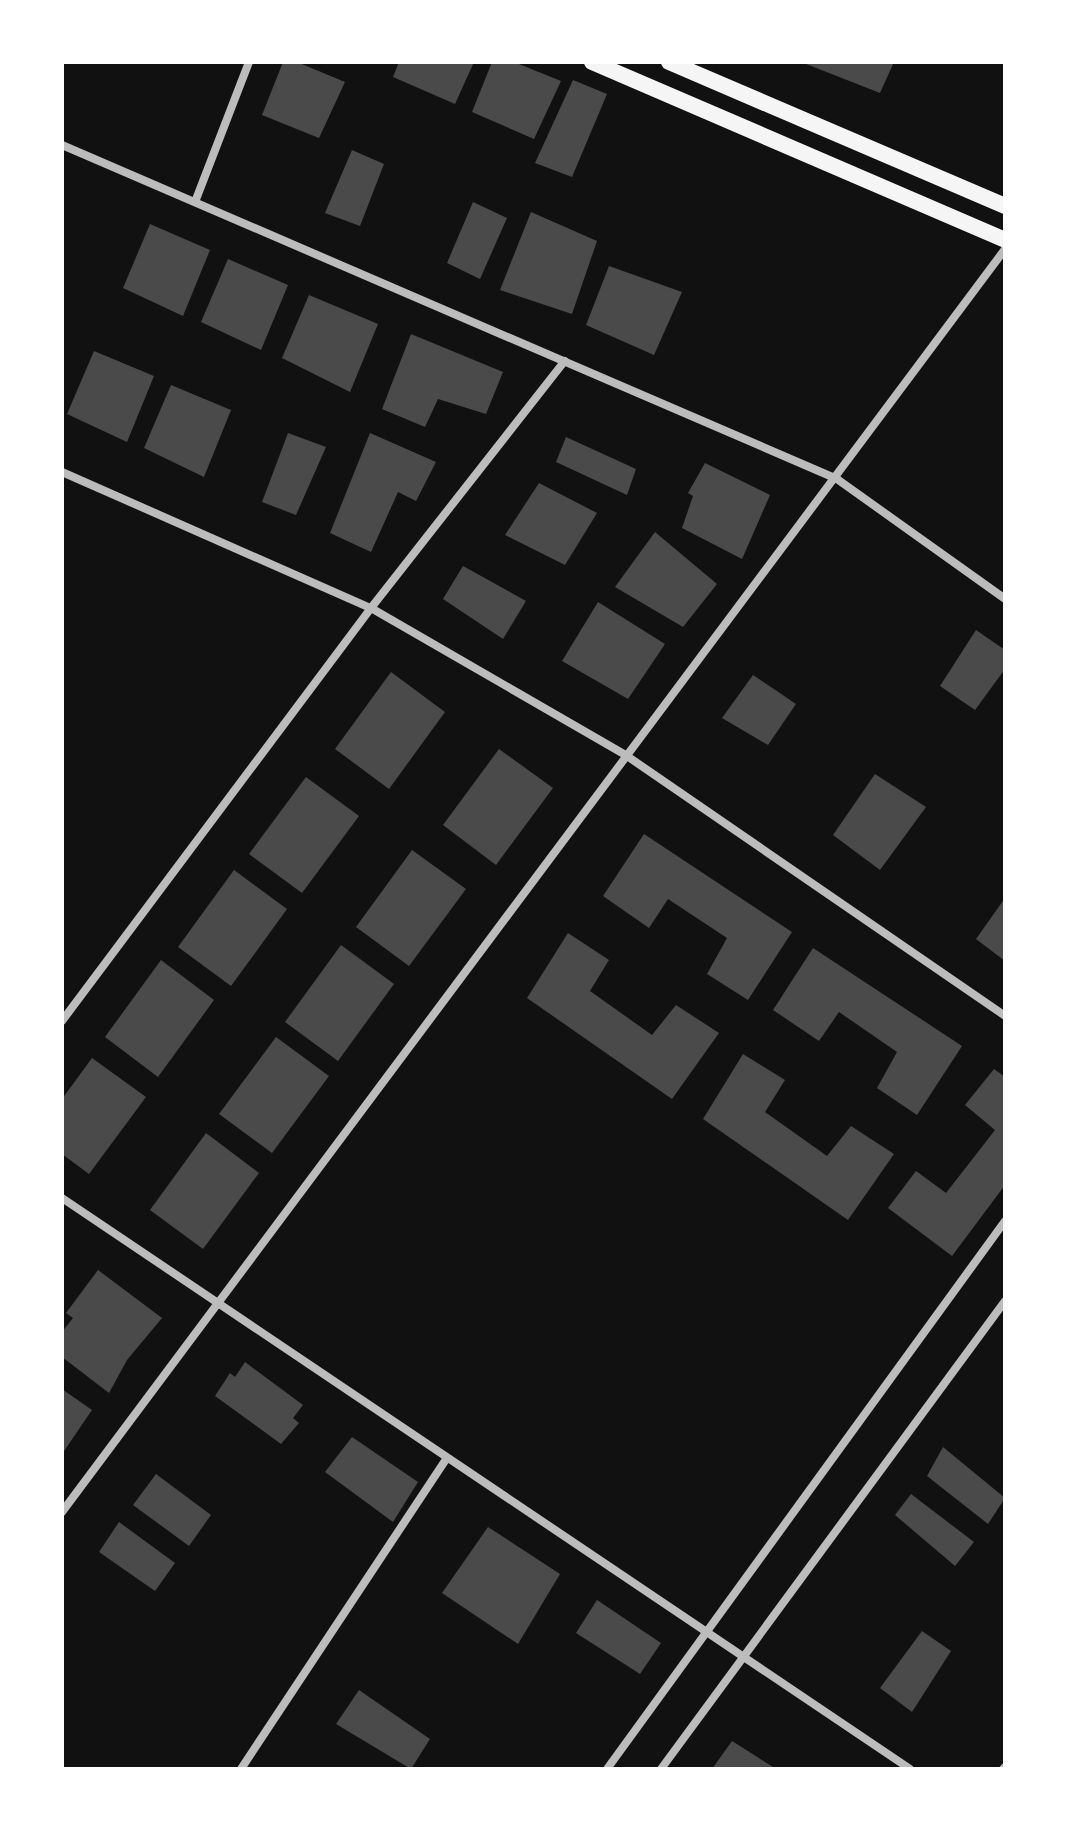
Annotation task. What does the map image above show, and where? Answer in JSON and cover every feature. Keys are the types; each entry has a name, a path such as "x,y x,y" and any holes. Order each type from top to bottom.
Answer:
{"main road":[{"path":"592,62 1005,240"},
{"path":"669,62 1005,206"}],"street":[{"path":"195,202 249,62"},
{"path":"62,145 837,479 1005,599"},
{"path":"62,1512 837,479 1005,249"},
{"path":"62,1021 371,608 565,361"},
{"path":"62,472 371,608 627,756 1005,1016"},
{"path":"62,1198 910,1769"},
{"path":"607,1769 1005,1221"},
{"path":"661,1769 1005,1301"},
{"path":"241,1769 447,1458"}],"building":[{"path":"283,62 297,62 345,82 319,138 262,115"},
{"path":"399,62 474,62 455,104 393,77"},
{"path":"492,62 514,62 561,81 534,139 472,112"},
{"path":"801,62 894,62 880,93"},
{"path":"573,80 607,94 572,177 535,163"},
{"path":"352,150 384,164 360,226 325,213"},
{"path":"473,202 507,218 480,279 447,263"},
{"path":"531,212 597,241 572,314 500,290"},
{"path":"150,224 210,250 183,316 123,288"},
{"path":"228,259 288,285 261,350 201,322"},
{"path":"609,266 682,292 654,355 586,325"},
{"path":"309,295 378,324 350,392 282,358"},
{"path":"411,334 503,372 486,414 438,399 425,427 382,409"},
{"path":"94,351 154,376 127,442 67,414"},
{"path":"171,385 231,410 204,477 144,448"},
{"path":"288,433 326,447 296,515 262,502"},
{"path":"370,433 436,462 416,501 398,492 371,552 330,533"},
{"path":"566,437 636,469 627,495 556,462"},
{"path":"705,463 770,495 742,559 682,528 693,496 688,493"},
{"path":"539,483 597,513 565,565 505,535"},
{"path":"655,532 717,584 683,627 615,587"},
{"path":"463,566 526,601 503,639 443,599"},
{"path":"598,602 665,644 628,699 562,661"},
{"path":"976,630 1005,650 1005,669 975,710 940,686"},
{"path":"391,672 445,712 389,789 335,749"},
{"path":"753,675 796,704 768,745 722,718"},
{"path":"499,749 553,788 496,865 443,825"},
{"path":"875,774 926,807 880,870 833,835"},
{"path":"306,777 359,816 302,893 249,854"},
{"path":"644,834 792,932 748,1000 707,974 727,938 668,899 649,928 603,896"},
{"path":"412,850 466,889 409,966 356,927"},
{"path":"234,870 287,909 231,986 178,947"},
{"path":"1005,898 1005,961 976,939"},
{"path":"568,933 609,960 590,991 652,1035 676,1005 719,1033 672,1099 527,998"},
{"path":"341,945 394,984 338,1061 285,1022"},
{"path":"813,948 962,1046 917,1115 877,1088 897,1052 839,1012 819,1041 773,1010"},
{"path":"161,960 214,1000 158,1077 105,1037"},
{"path":"276,1037 329,1076 272,1153 219,1114"},
{"path":"743,1054 785,1080 765,1112 827,1156 851,1126 894,1154 848,1220 703,1119"},
{"path":"92,1058 146,1097 89,1174 62,1154 62,1099"},
{"path":"994,1069 1005,1077 1005,1185 952,1256 888,1208 916,1171 946,1193 995,1130 965,1105"},
{"path":"206,1133 259,1173 203,1249 150,1210"},
{"path":"98,1270 162,1318 127,1360 109,1393 62,1357 62,1332 73,1318 66,1313"},
{"path":"245,1362 303,1405 293,1418 299,1423 281,1444 215,1396 230,1373 235,1377"},
{"path":"62,1389 92,1410 62,1454"},
{"path":"352,1437 418,1482 393,1522 325,1472"},
{"path":"943,1447 1005,1498 988,1524 927,1476"},
{"path":"156,1474 211,1515 189,1546 133,1505"},
{"path":"911,1494 974,1542 955,1566 895,1515"},
{"path":"119,1522 175,1563 155,1591 99,1552"},
{"path":"488,1527 560,1574 518,1644 442,1593"},
{"path":"597,1600 661,1643 640,1674 576,1633"},
{"path":"922,1631 951,1651 912,1712 880,1688"},
{"path":"359,1690 430,1739 411,1769 336,1724"},
{"path":"732,1741 776,1769 712,1769"}]}
